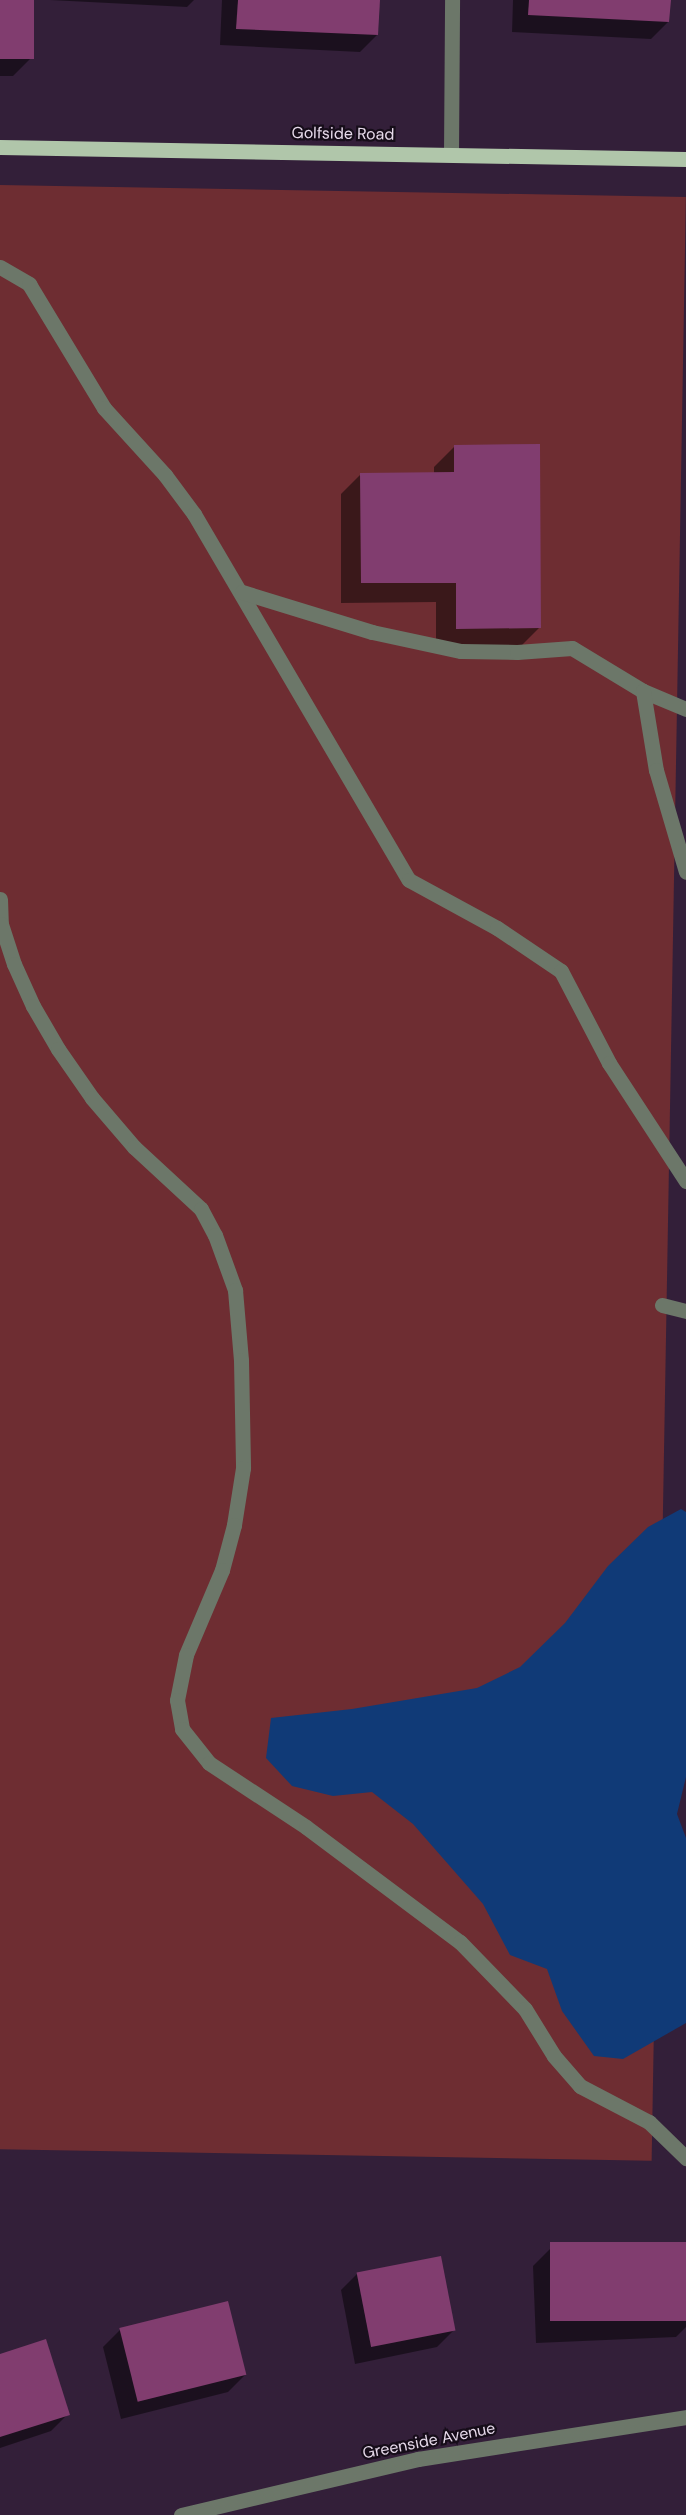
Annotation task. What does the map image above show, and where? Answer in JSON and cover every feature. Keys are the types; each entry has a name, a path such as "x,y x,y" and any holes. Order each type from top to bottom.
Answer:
{"main road":[{"name":"Golfside Road","path":"0,147 686,159"}],"street":[{"path":"451,154 452,0"},
{"path":"0,267 29,284 104,408 165,475 194,514 242,592 409,880 497,928 561,971 609,1063 686,1181"},
{"path":"242,592 372,632 461,651 517,652 572,648 643,691 686,709"},
{"path":"643,691 656,770 686,872"},
{"path":"0,899 1,924 14,964 33,1006 58,1049 92,1098 134,1147 201,1209 215,1235 235,1290 241,1360 243,1468 234,1525 222,1570 186,1656 177,1700 182,1729 209,1763 306,1827 460,1942 525,2009 554,2056 580,2086 649,2122 686,2158"},
{"path":"662,1305 686,1311"},
{"name":"Greenside Avenue","path":"181,2515 418,2459 686,2417"}],"shaded area":[{"path":"0,185 686,197 652,2161 0,2149"}],"water":[{"path":"681,1509 686,1512 686,1777 677,1814 686,1838 686,2023 623,2059 594,2056 562,2011 547,1969 510,1955 483,1904 413,1824 372,1792 333,1796 292,1786 266,1758 271,1718 352,1709 477,1688 520,1667 565,1623 608,1566 648,1527"}],"building":[{"path":"0,0 34,0 34,59 0,59"},
{"path":"238,0 380,0 378,35 236,29"},
{"path":"529,0 671,0 669,22 528,15"},
{"path":"540,444 541,628 456,629 456,583 361,583 360,473 454,472 454,445"},
{"path":"550,2242 686,2242 686,2321 550,2321"},
{"path":"441,2256 456,2331 371,2347 357,2272"},
{"path":"228,2301 246,2375 138,2402 119,2328"},
{"path":"46,2339 70,2415 0,2437 0,2354"}]}
